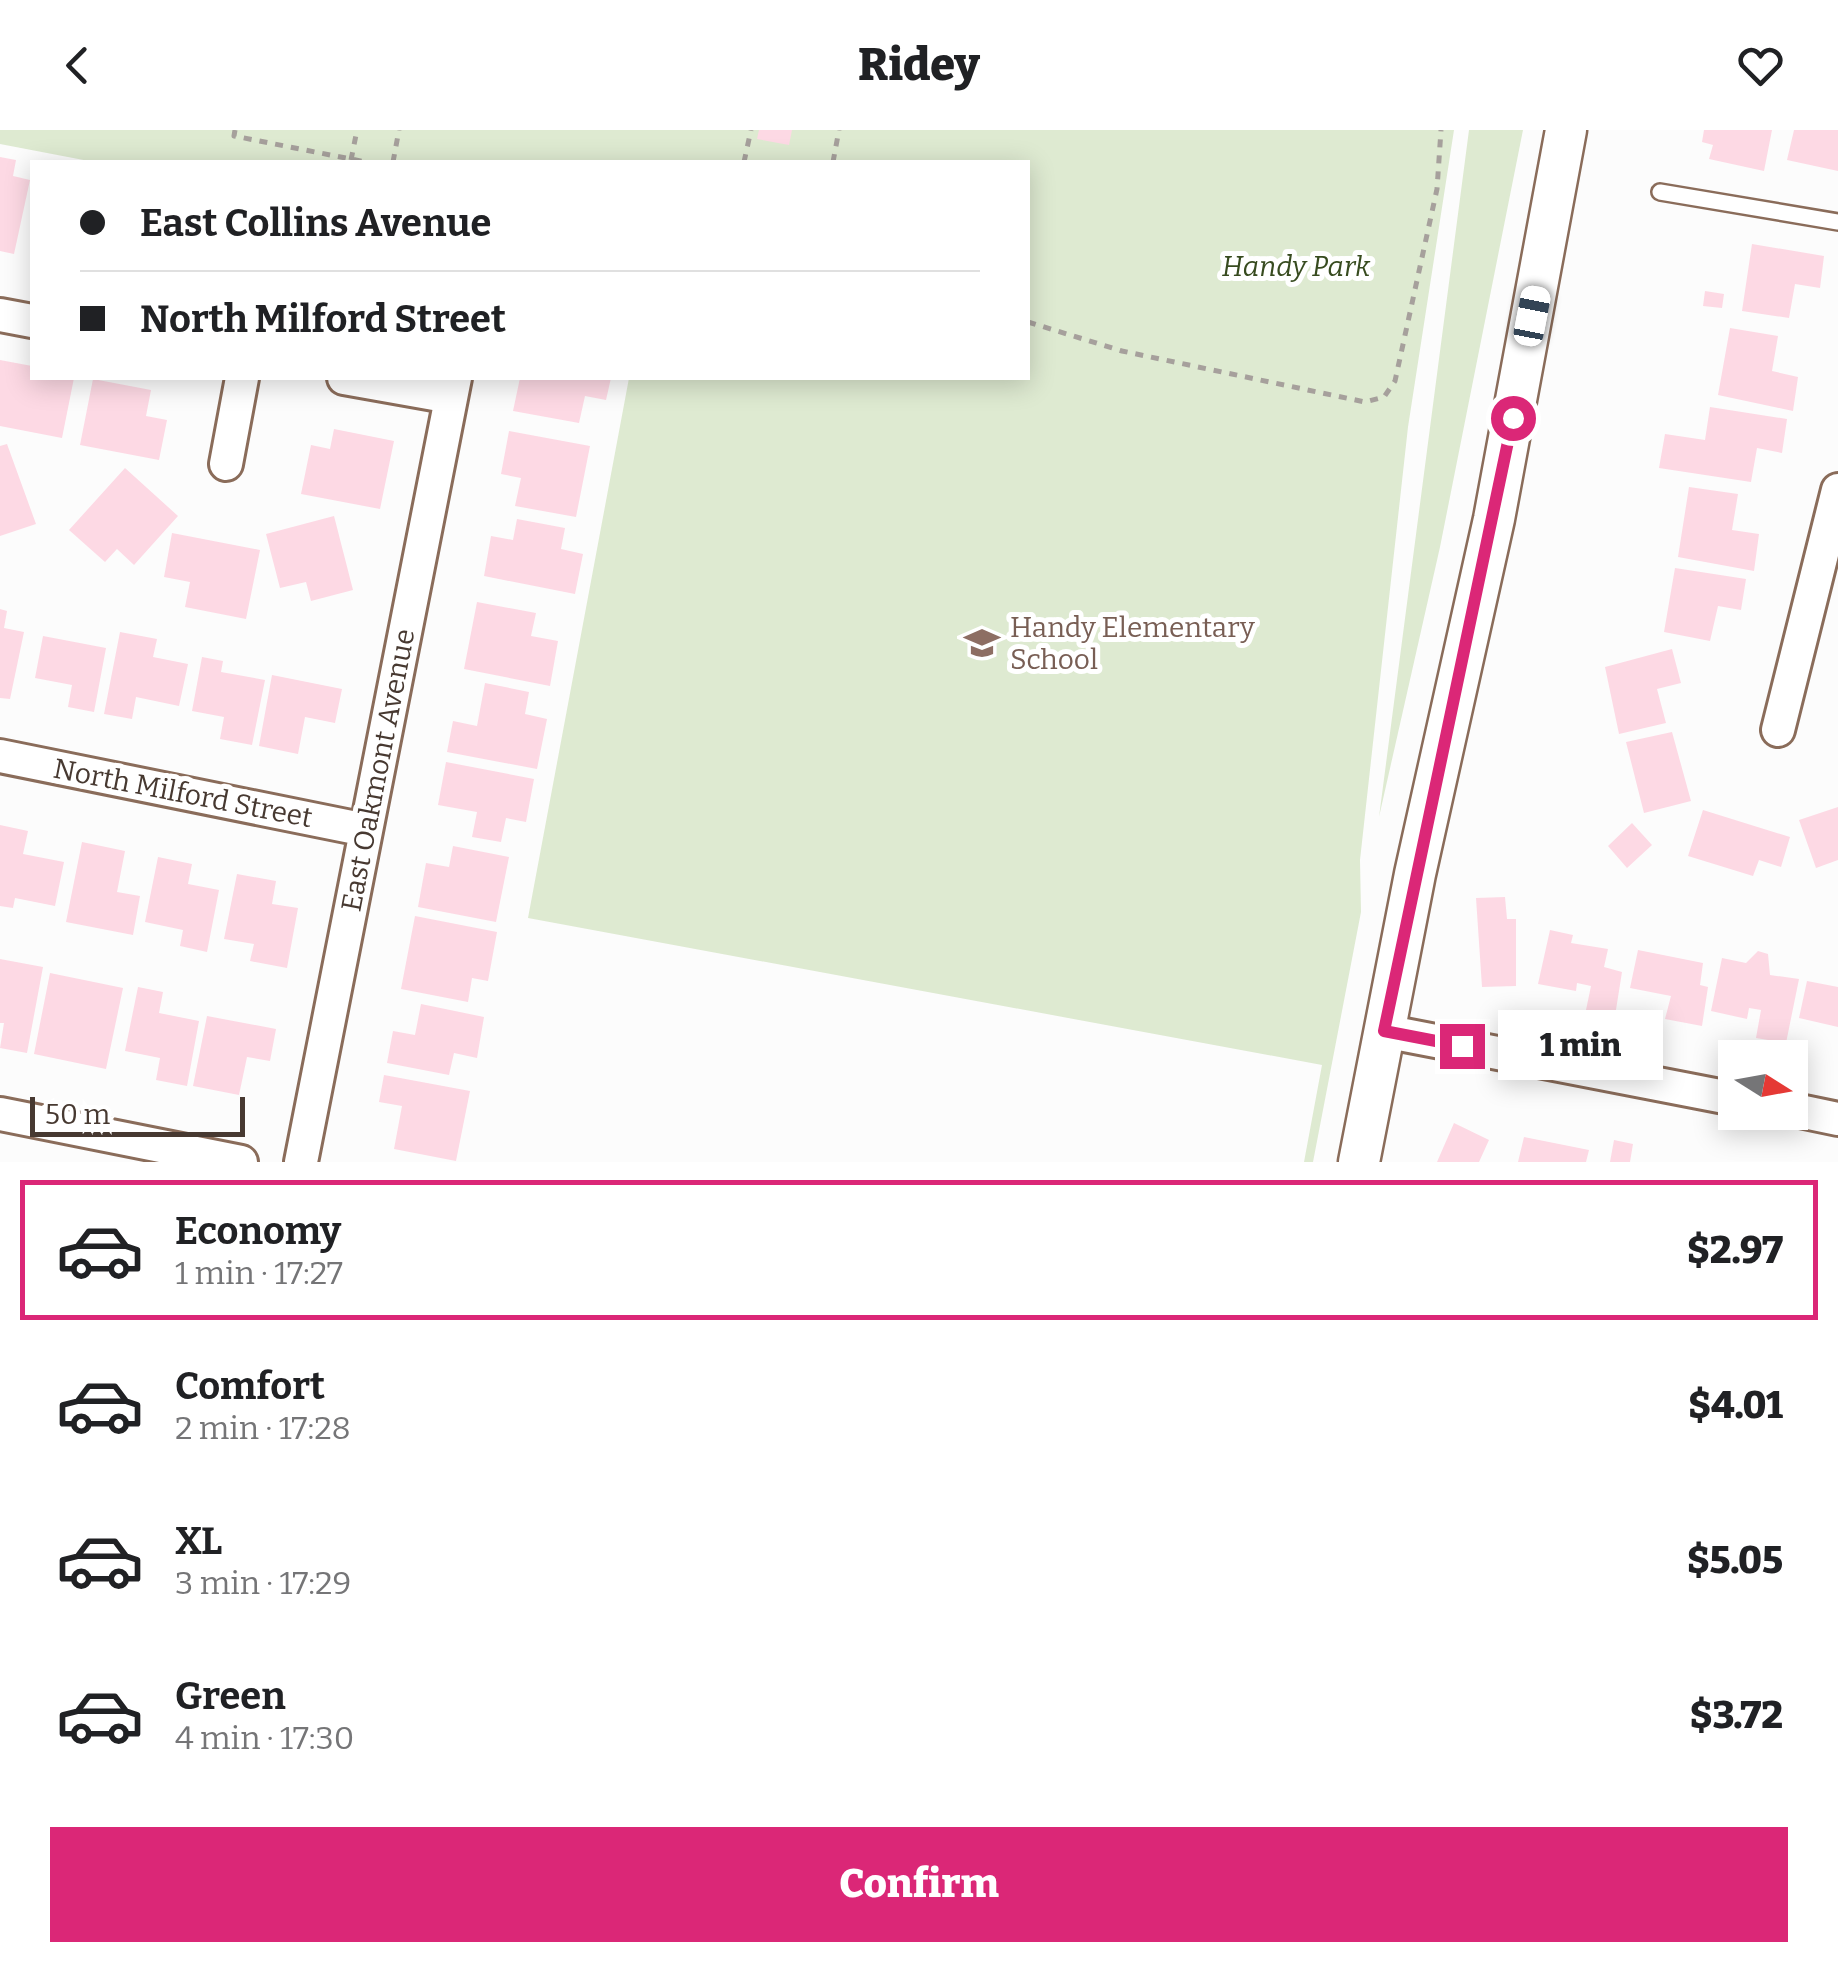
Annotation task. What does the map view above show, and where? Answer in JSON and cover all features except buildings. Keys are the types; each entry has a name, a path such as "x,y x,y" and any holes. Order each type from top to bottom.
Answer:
{"street":[{"path":"1359,1162 1494,519 1566,130"},
{"path":"0,315 30,321"},
{"path":"226,464 242,380"},
{"path":"368,380 453,387"},
{"name":"East Oakmont Avenue","path":"301,1162 453,387"},
{"path":"1778,730 1838,490"},
{"name":"North Milford Street","path":"0,756 366,830"},
{"path":"1384,1031 1718,1096"},
{"path":"1808,1113 1838,1119"},
{"path":"0,1114 241,1162"}],"lane":[{"path":"1660,192 1838,222"}],"path":[{"path":"236,130 234,136 351,160 357,130"},
{"path":"393,160 400,130"},
{"path":"744,160 751,130"},
{"path":"833,160 840,130"},
{"path":"1030,323 1122,351 1365,402 1384,397 1395,381 1437,189 1441,130"}],"green space":[{"name":"Handy Elementary School","path":"0,130 1454,130 1408,427 1360,860 1361,912 1313,1162 1304,1162 1322,1065 528,918 629,380 1030,380 1030,160 84,160 0,144"},
{"path":"1469,130 1523,130 1440,547 1379,817"}],"place":[{"name":"Handy Elementary School","path":"982,643"}],"route":[{"path":"1462,1046 1384,1031 1513,418"}],"park label":[{"name":"Handy Park","path":"1296,266"}]}
